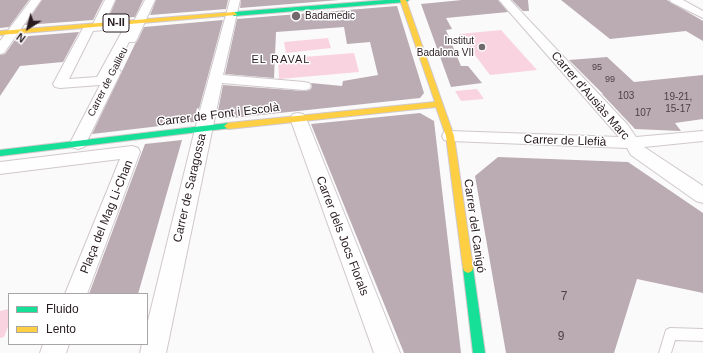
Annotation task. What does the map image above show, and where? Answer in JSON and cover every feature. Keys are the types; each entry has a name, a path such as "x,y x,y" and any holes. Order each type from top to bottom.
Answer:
{"street":[{"path":"0,50 36,0"},
{"path":"98,25 110,0"},
{"name":"Carrer de Galileu","path":"78,143 150,0"},
{"name":"Carrer del Canigó","path":"403,0 450,136 479,353"},
{"name":"N-II","path":"0,33 139,21 233,7 406,0"},
{"name":"Carrer d'Ausiàs Marc","path":"504,0 621,128 637,151 703,196"},
{"path":"675,0 703,16"},
{"name":"Carrer de Saragossa","path":"153,353 203,129 233,7"},
{"path":"132,24 102,81 60,84 89,28 132,24"},
{"path":"216,78 304,86"},
{"name":"Carrer de Font i Escolà","path":"0,153 298,118 439,104"},
{"name":"Carrer dels Jocs Florals","path":"298,118 387,353"},
{"name":"Carrer de Llefià","path":"450,136 632,143 703,136"},
{"name":"Plaça del Mag Li-Chan","path":"0,168 132,152 76,293"}],"lane":[{"path":"665,353 670,334 703,335"}],"shaded area":[{"path":"501,30 537,70 490,75 459,34"},
{"path":"328,38 331,48 286,53 284,42"},
{"path":"354,53 359,72 279,79 278,59"},
{"path":"477,89 484,99 461,101 455,91"},
{"path":"8,309 8,327 4,337 0,338 0,311"}],"building":[{"path":"0,0 29,0 9,27 0,28"},
{"path":"42,0 103,0 93,20 25,25"},
{"path":"116,0 143,0 135,17 108,19"},
{"path":"156,0 228,0 226,9 150,15"},
{"path":"241,0 339,0 240,8"},
{"path":"462,0 498,0 508,12 446,18 452,29 446,30 461,66 468,66 482,83 451,87 421,4"},
{"path":"512,0 528,0 529,11 523,11"},
{"path":"561,0 667,0 703,21 703,41 686,31 610,39"},
{"path":"397,6 424,93 420,98 223,119 217,116 223,85 304,91 310,90 312,87 311,83 342,86 343,81 378,75 370,42 347,44 344,27 276,32 274,78 225,74 237,19"},
{"path":"223,20 199,109 197,108 194,122 92,134 144,27"},
{"path":"79,32 63,62 20,66 0,96 0,55 5,54 17,37"},
{"path":"607,57 634,82 703,75 703,119 675,123 681,131 635,129 569,60"},
{"path":"420,113 434,121 461,353 404,353 311,124"},
{"path":"182,140 138,293 89,293 145,144"},
{"path":"498,157 628,162 703,213 703,293 637,279 614,353 506,353 475,176"}],"traffic: fast":[{"path":"234,14 406,0"},
{"path":"0,153 228,126"},
{"path":"468,268 479,353"}],"traffic: slow":[{"path":"403,0 450,136 468,268"},
{"path":"0,33 234,14"},
{"path":"228,126 439,104"}],"place":[{"name":"Badamedic","path":"296,16"},
{"name":"Institut Badalona VII","path":"482,47"}],"district":[{"name":"EL RAVAL","path":"281,60"}]}
